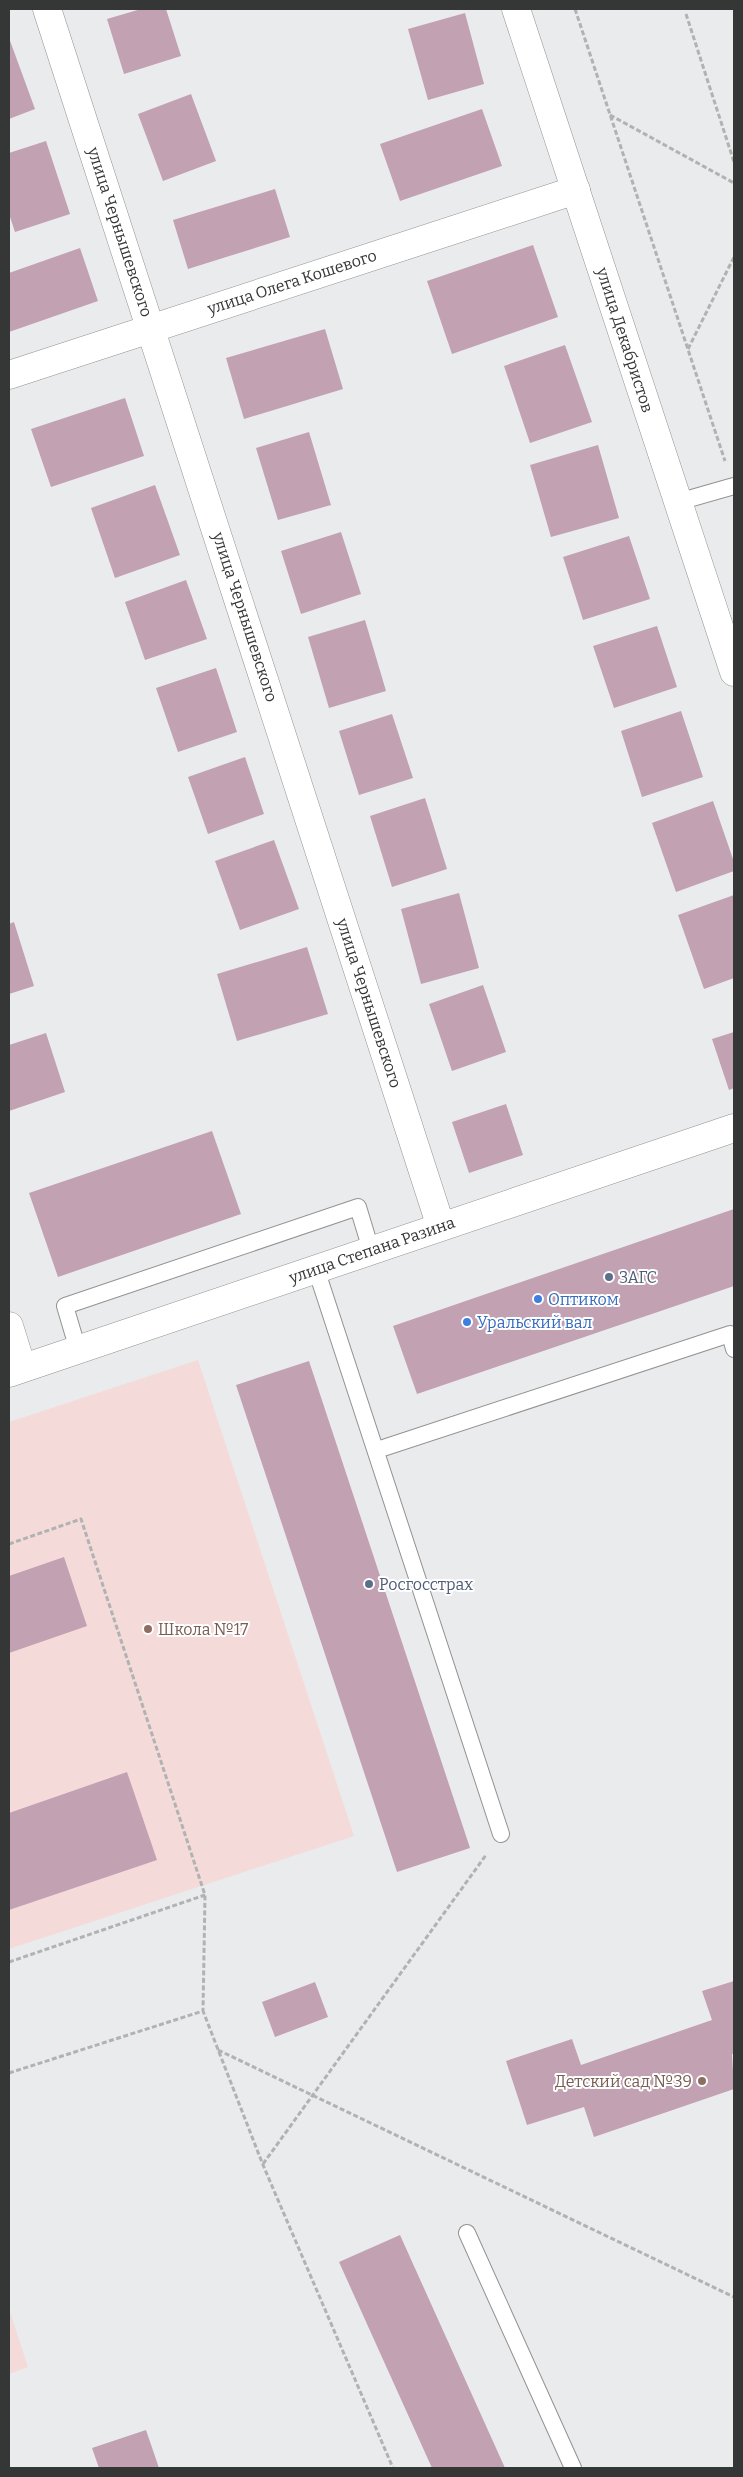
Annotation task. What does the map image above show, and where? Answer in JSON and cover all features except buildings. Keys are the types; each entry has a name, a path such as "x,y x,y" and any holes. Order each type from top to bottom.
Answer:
{"street":[{"name":"улица Чернышевского","path":"47,9 152,328 440,1227"},
{"name":"улица Декабристов","path":"516,9 734,672"},
{"name":"улица Олега Кошевого","path":"9,375 576,190"},
{"name":"улица Степана Разина","path":"16,1371 734,1128"},
{"path":"9,1326 16,1371"}],"lane":[{"path":"678,502 734,486"},
{"path":"78,1350 64,1306 93,1296 358,1207 371,1250"},
{"path":"316,1269 377,1450 501,1834"},
{"path":"377,1450 730,1334 734,1349"},
{"path":"467,2234 573,2468"}],"path":[{"path":"575,9 734,486"},
{"path":"686,14 734,162"},
{"path":"610,114 734,183"},
{"path":"688,349 734,257"},
{"path":"9,1544 81,1520 205,1895 203,2011 263,2165 393,2468"},
{"path":"263,2165 501,1834"},
{"path":"9,1962 205,1895"},
{"path":"9,2073 203,2011"},
{"path":"218,2050 734,2297"}],"shaded area":[{"name":"Школа №17","path":"198,1360 354,1836 9,1949 9,1422"},
{"path":"9,2309 28,2367 9,2374"}],"place":[{"name":"ЗАГС","path":"609,1277"},
{"name":"Оптиком","path":"538,1299"},
{"name":"Уральский вал","path":"467,1322"},
{"name":"Росгосстрах","path":"369,1584"},
{"name":"Школа №17","path":"148,1629"},
{"name":"Детский сад №39","path":"702,2081"}]}
